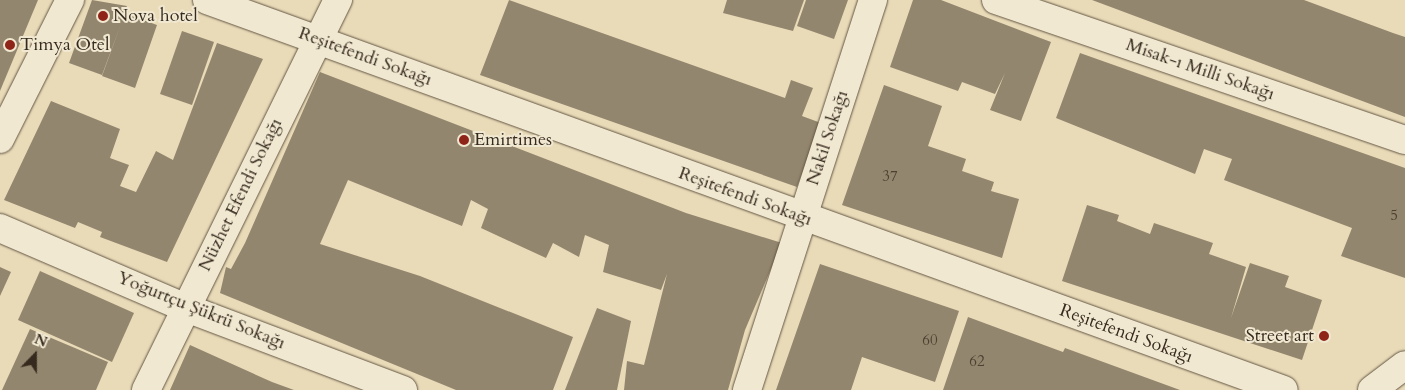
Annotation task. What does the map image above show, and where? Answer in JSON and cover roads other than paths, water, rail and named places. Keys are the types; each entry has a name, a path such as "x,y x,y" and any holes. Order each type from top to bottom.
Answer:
{"street":[{"path":"0,139 70,0"},
{"name":"Reşitefendi Sokağı","path":"207,0 318,39 802,218 1284,390"},
{"name":"Nüzhet Efendi Sokağı","path":"146,390 338,0"},
{"name":"Nakil Sokağı","path":"747,390 873,0"},
{"name":"Misak-ı Milli Sokağı","path":"996,0 1405,140"},
{"name":"Yoğurtçu Şükrü Sokağı","path":"0,228 186,308 403,390"},
{"path":"1372,390 1405,365"}],"place":[{"name":"Nova hotel","path":"103,16"},
{"name":"Timya Otel","path":"10,45"},
{"name":"Emirtimes","path":"464,140"},
{"name":"Street art","path":"1324,336"}]}
